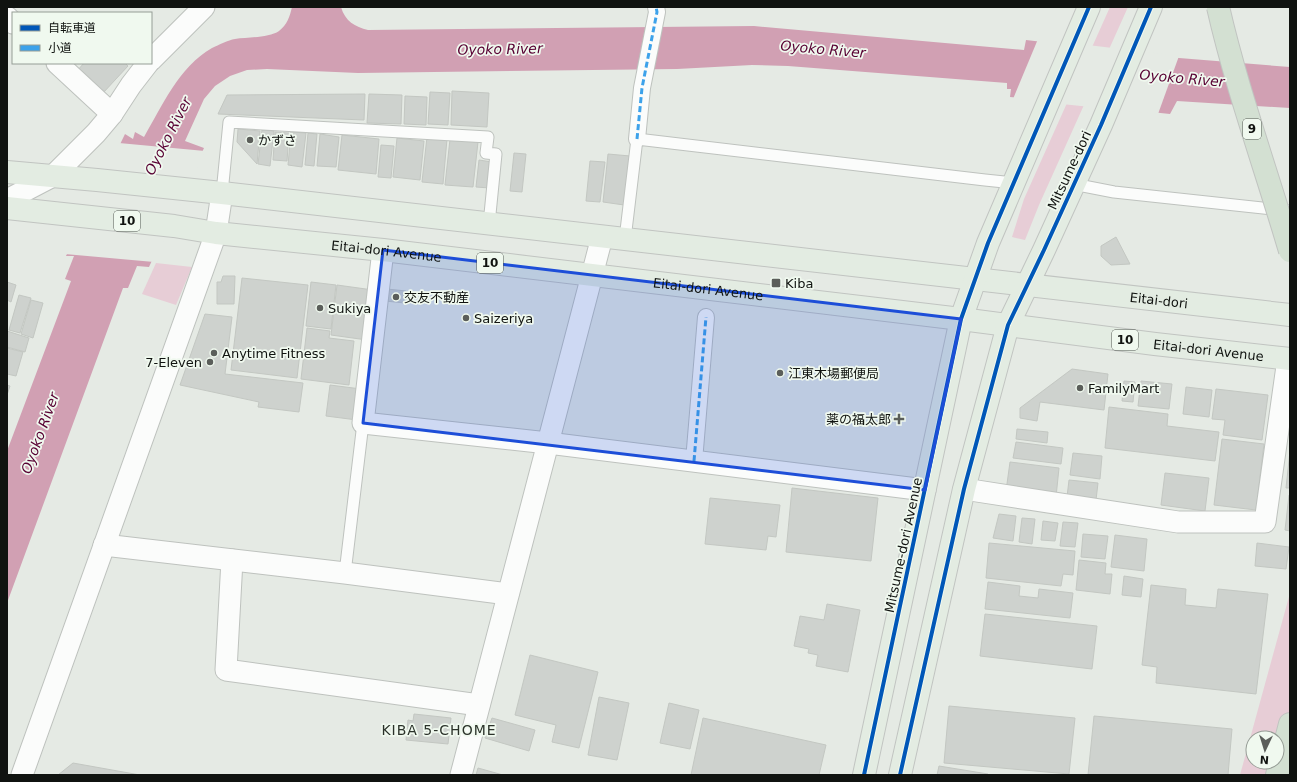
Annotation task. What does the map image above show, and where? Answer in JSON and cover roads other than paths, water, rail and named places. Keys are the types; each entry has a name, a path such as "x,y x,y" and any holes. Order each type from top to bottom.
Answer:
{"highway":[{"name":"9","path":"1218,7 1245,108 1276,201 1290,250"},
{"name":"9","path":"1223,7 1251,112 1290,236"},
{"path":"1277,775 1290,724"},
{"path":"1277,775 1290,730"}],"main road":[{"path":"961,319 974,279 988,244 1087,12"},
{"name":"Mitsume-dori","path":"1008,325 1101,125 1148,14"},
{"path":"7,172 222,193 1027,286"},
{"name":"Eitai-dori Avenue","path":"7,208 174,226 216,233 384,250 1289,359"},
{"name":"Eitai-dori","path":"1027,286 1290,315"},
{"name":"Mitsume-dori Avenue","path":"864,775 961,319"},
{"path":"900,775 964,489 1008,325"}],"street":[{"path":"152,59 204,7"},
{"path":"636,139 642,88 657,10"},
{"path":"58,64 112,114"},
{"path":"7,200 53,176 96,134 112,114 130,85 147,64"},
{"path":"22,775 216,233 222,193"},
{"path":"461,775 602,237"},
{"path":"384,250 363,423 548,443 925,490"},
{"path":"694,461 706,317"},
{"path":"964,489 1178,522 1265,522 1289,359"},
{"path":"104,545 345,573 508,594"},
{"path":"232,560 226,670 479,705"}],"lane":[{"path":"222,193 229,122 488,137 486,152 496,154 489,224"},
{"path":"625,240 636,139 1014,183"},
{"path":"1073,184 1114,192 1290,211"},
{"path":"345,573 363,423"}],"water":[{"name":"Oyoko River","path":"292,7 341,7 345,16 351,23 368,30 754,26 1024,50 1026,40 1179,58 1290,67 1290,108 1177,101 1170,114 1010,97 1011,89 1007,89 1007,83 788,66 752,65 677,69 358,73 267,69 247,70 230,76 215,86 204,99 185,141 204,148 149,267 137,266 128,288 123,288 7,603 7,451 71,281 65,279 74,256 66,256 125,134 133,139 135,132 144,137 172,88 200,56 212,48 229,40 270,35 279,31 286,23"}],"place":[{"name":"かずさ","path":"250,140"},
{"name":"Kiba","path":"776,283"},
{"name":"交友不動産","path":"396,297"},
{"name":"Sukiya","path":"320,308"},
{"name":"Saizeriya","path":"466,318"},
{"name":"Anytime Fitness","path":"214,353"},
{"name":"7-Eleven","path":"210,362"},
{"name":"江東木場郵便局","path":"780,373"},
{"name":"FamilyMart","path":"1080,388"},
{"name":"薬の福太郎","path":"899,419"}],"district":[{"name":"KIBA 5-CHOME","path":"439,730"}]}
